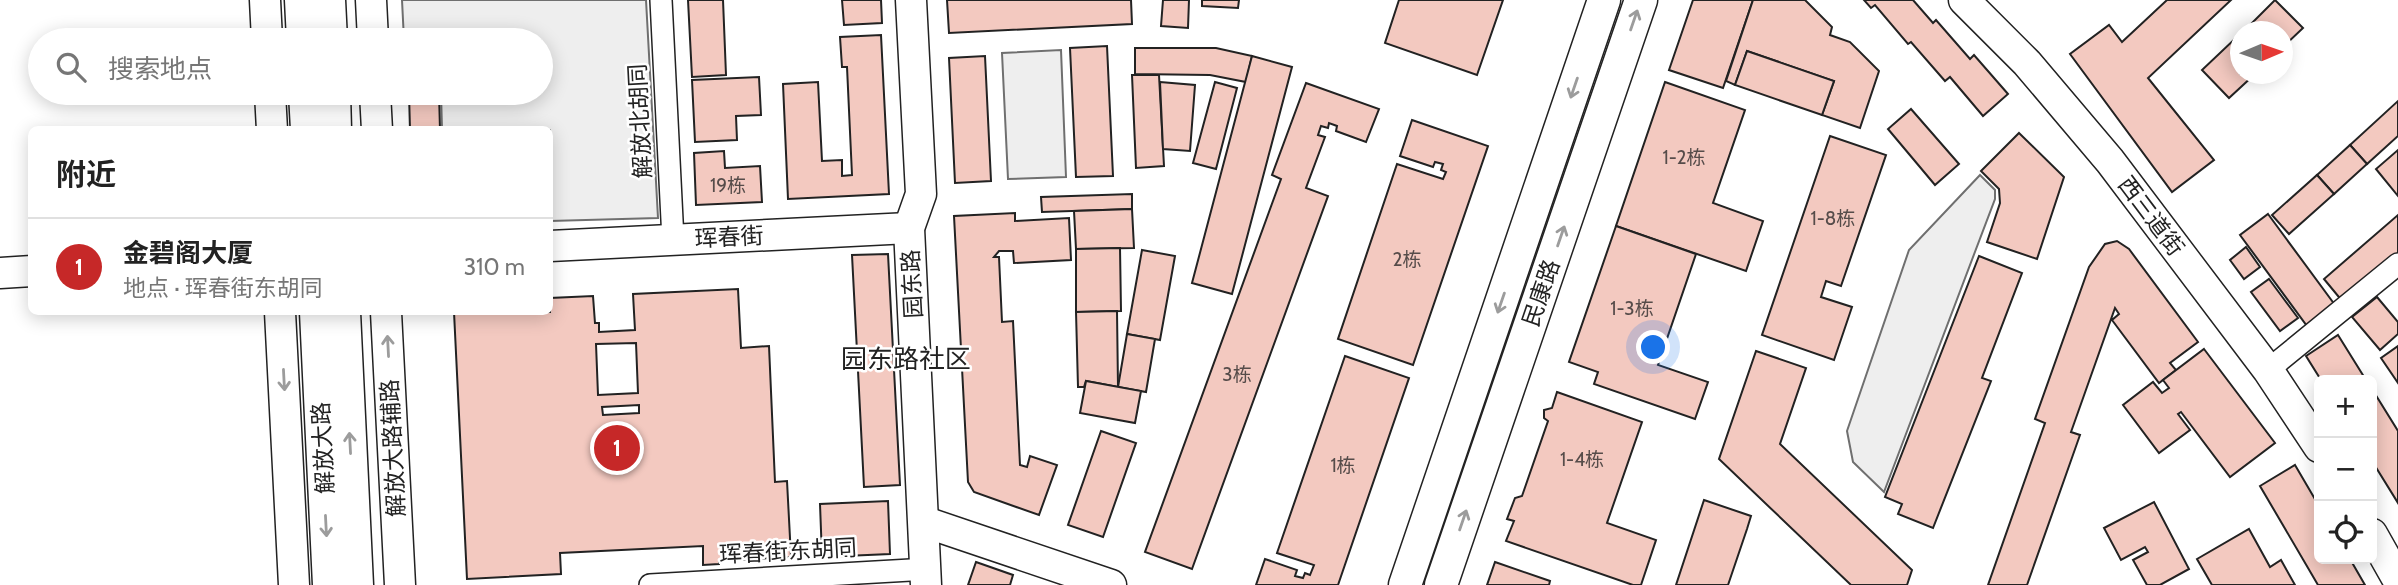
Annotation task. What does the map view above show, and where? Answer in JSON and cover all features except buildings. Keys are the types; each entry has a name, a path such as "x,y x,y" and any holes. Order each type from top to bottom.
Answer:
{"main road":[{"path":"301,0 302,28"},
{"path":"329,0 330,28"},
{"name":"民康路","path":"1405,585 1604,0"},
{"name":"民康路","path":"1441,585 1641,0"},
{"path":"306,105 307,126"},
{"path":"334,105 335,126"},
{"name":"解放大路","path":"316,315 329,585"},
{"name":"解放大路","path":"344,315 357,585"}],"street":[{"path":"265,0 266,28"},
{"path":"371,0 372,28"},
{"name":"解放北胡同","path":"661,0 673,240"},
{"name":"园东路","path":"911,0 921,194 909,229 927,577"},
{"name":"西三道街","path":"1964,0 2027,63 2110,161 2268,370 2314,439"},
{"path":"271,105 272,126"},
{"path":"376,105 377,126"},
{"name":"珲春街","path":"553,246 909,229"},
{"path":"2268,370 2398,264"},
{"path":"0,273 28,271"},
{"path":"281,315 294,585"},
{"name":"解放大路辅路","path":"386,315 400,585"},
{"path":"925,522 1111,585"},
{"path":"2377,543 2398,580"},
{"name":"珲春街东胡同","path":"650,585 927,577"}],"shaded area":[{"path":"402,0 646,0 658,218 553,221 553,126 442,126 441,105 553,105 553,28 403,28"},
{"path":"1061,50 1066,177 1008,179 1002,53"},
{"path":"1980,175 1995,190 1995,199 1884,492 1853,462 1847,431 1909,250"}],"place":[{"name":"金碧阁大厦","path":"617,448"}],"district":[{"name":"园东路社区","path":"906,359"}]}
